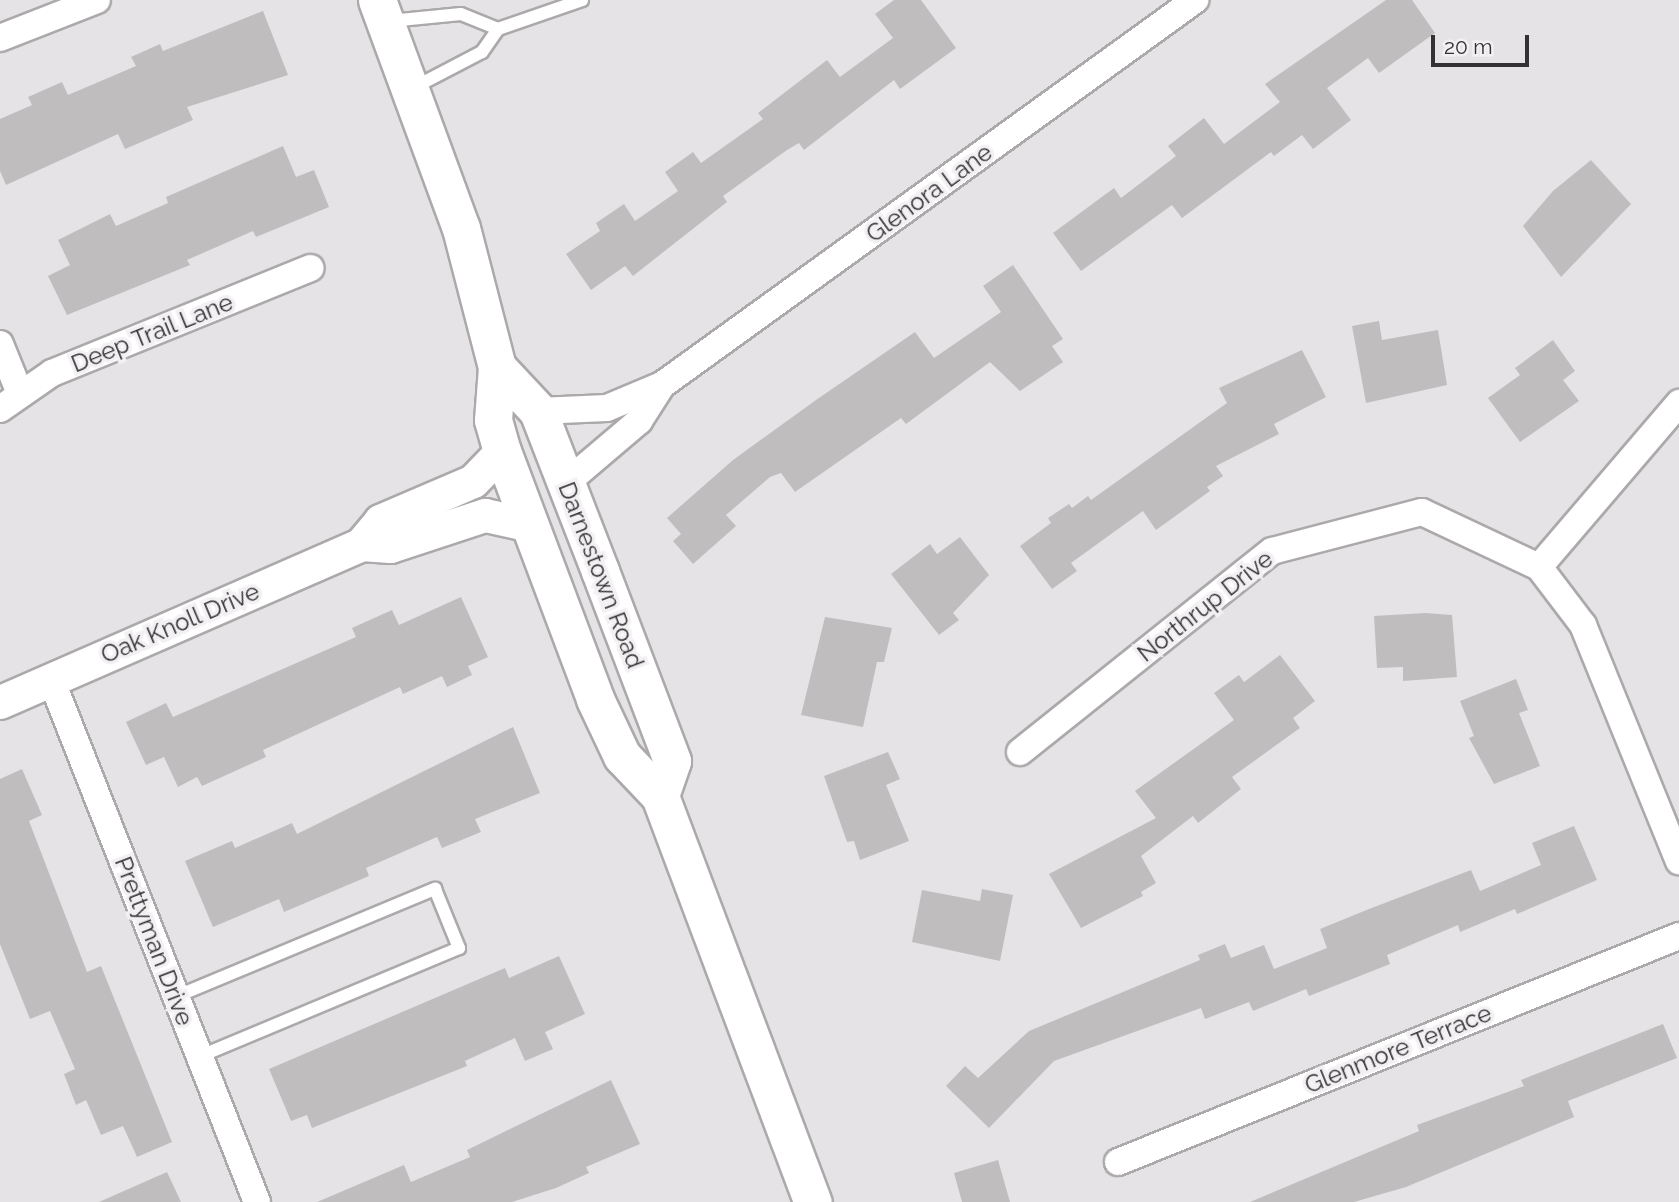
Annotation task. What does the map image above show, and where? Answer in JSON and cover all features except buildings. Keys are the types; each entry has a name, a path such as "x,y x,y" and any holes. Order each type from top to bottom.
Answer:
{"main road":[{"name":"Darnestown Road","path":"381,11 407,91 461,228 497,368 493,421 502,451 573,639 622,756 660,796 813,1202"},
{"name":"Darnestown Road","path":"497,368 538,411 672,761 660,796"},
{"path":"566,483 568,543 576,582 573,639"}],"street":[{"path":"0,38 97,0"},
{"name":"Glenora Lane","path":"538,411 607,408 662,385 1195,0"},
{"name":"Deep Trail Lane","path":"10,400 310,268"},
{"path":"0,344 10,400"},
{"name":"Glenora Lane","path":"566,483 639,421 662,385"},
{"path":"1539,567 1679,403"},
{"name":"Oak Knoll Drive","path":"0,702 361,544 380,521 473,481 502,451"},
{"name":"Northrup Drive","path":"1020,752 1272,551 1422,512 1539,567 1583,625 1679,861"},
{"name":"Oak Knoll Drive","path":"361,544 390,546 485,515 530,525"},
{"name":"Prettyman Drive","path":"51,679 257,1202"},
{"name":"Glenmore Terrace","path":"1118,1162 1679,936"}],"lane":[{"path":"407,91 482,52 498,29 582,0"},
{"path":"381,11 461,14 498,29"},
{"path":"175,997 435,889 459,948 200,1058"}]}
